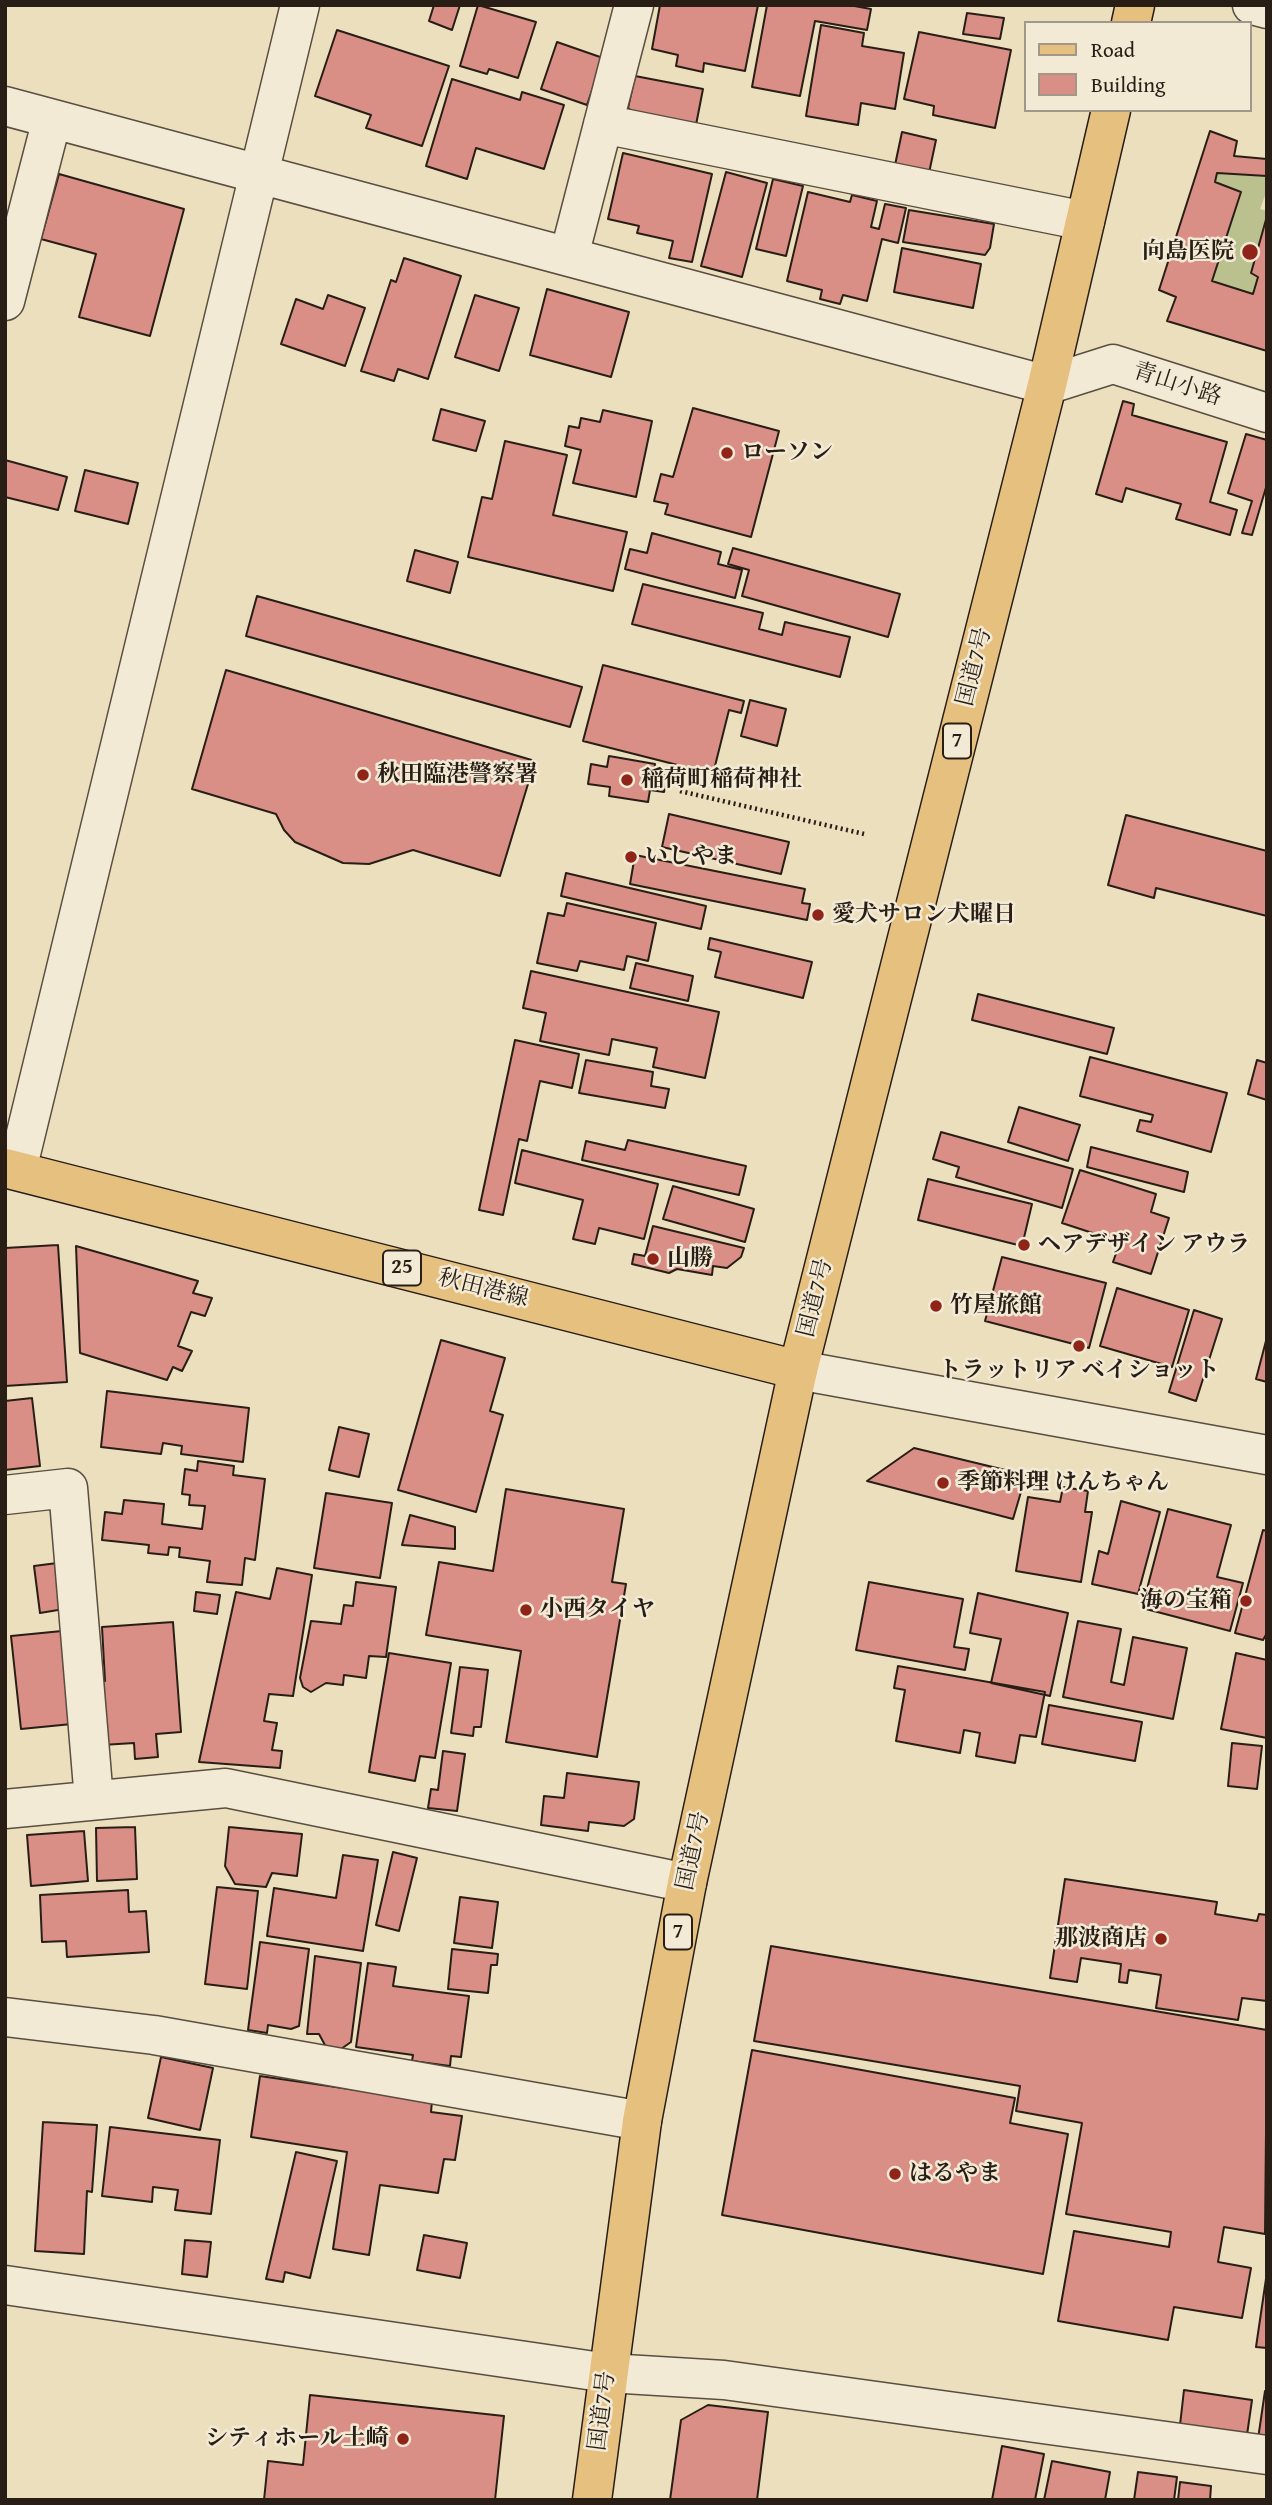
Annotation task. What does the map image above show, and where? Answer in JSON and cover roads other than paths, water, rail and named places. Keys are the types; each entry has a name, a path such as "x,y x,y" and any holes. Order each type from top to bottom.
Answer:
{"main road":[{"name":"国道7号","path":"592,2500 642,2121 687,1883 798,1370 1047,384 1111,112"},
{"name":"秋田港線","path":"11,1169 798,1370"}],"street":[{"path":"11,1169 300,5"},
{"path":"569,256 635,5"},
{"path":"1252,5 1267,9"},
{"path":"5,106 1047,384"},
{"path":"5,301 52,118"},
{"path":"603,124 1085,221"},
{"name":"青山小路","path":"1047,384 1112,364 1267,413"},
{"path":"798,1370 1267,1455"},
{"path":"5,1495 68,1488 93,1800"},
{"path":"5,1809 226,1788 687,1883"},
{"path":"5,2017 154,2035 642,2121"},
{"path":"5,2285 608,2373 724,2380 1267,2455"}],"place":[{"name":"向島医院","path":"1250,252"},
{"name":"ローソン","path":"727,453"},
{"name":"秋田臨港警察署","path":"363,775"},
{"name":"稲荷町稲荷神社","path":"627,780"},
{"name":"いしやま","path":"631,857"},
{"name":"愛犬サロン犬曜日","path":"818,915"},
{"name":"ヘアデザイン アウラ","path":"1024,1245"},
{"name":"山勝","path":"653,1259"},
{"name":"竹屋旅館","path":"936,1306"},
{"name":"トラットリア ベイショット","path":"1079,1346"},
{"name":"季節料理 けんちゃん","path":"943,1483"},
{"name":"海の宝箱","path":"1246,1601"},
{"name":"小西タイヤ","path":"526,1610"},
{"name":"那波商店","path":"1161,1939"},
{"name":"はるやま","path":"895,2174"},
{"name":"シティホール土崎","path":"403,2439"}]}
